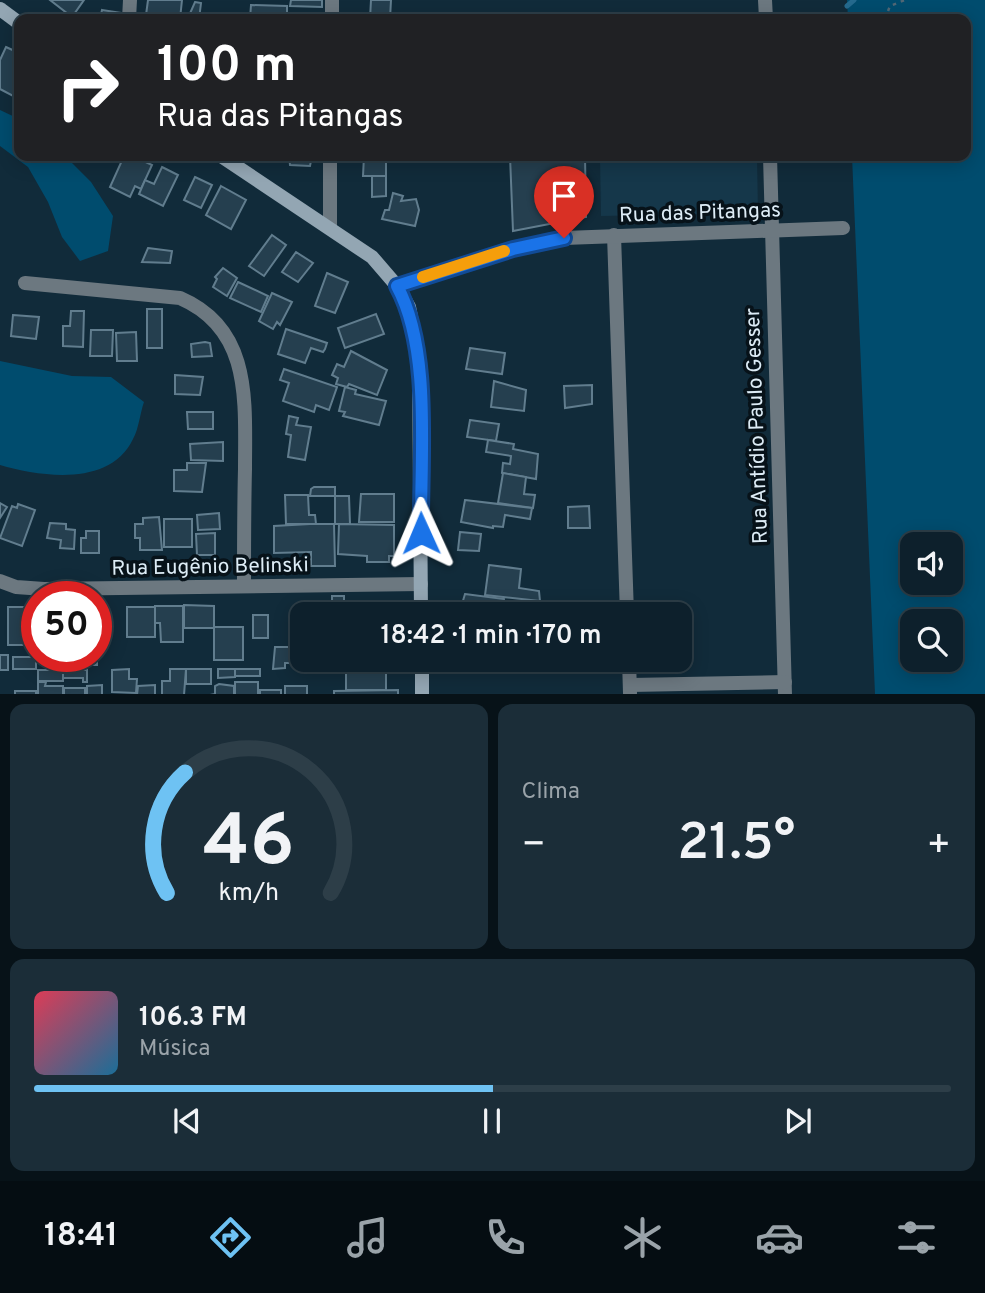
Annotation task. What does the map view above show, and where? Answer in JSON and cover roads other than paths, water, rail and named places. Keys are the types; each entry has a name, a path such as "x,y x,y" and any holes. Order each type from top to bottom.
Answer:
{"main road":[{"path":"228,161 372,257 397,286 409,307 419,356 421,602"},
{"path":"422,672 422,694"}],"street":[{"path":"330,161 330,227"},
{"name":"Rua Antídio Paulo Gesser","path":"770,161 785,688"},
{"name":"Rua das Pitangas","path":"397,286 524,246 564,238 844,228"},
{"path":"614,235 628,602"},
{"path":"25,283 180,298 202,307 218,324 237,359 245,405 244,586"},
{"name":"Rua Eugênio Belinski","path":"0,581 16,587 44,589 421,584"},
{"path":"629,672 630,690 785,688"}],"waterway":[{"path":"847,6 854,0"}]}
